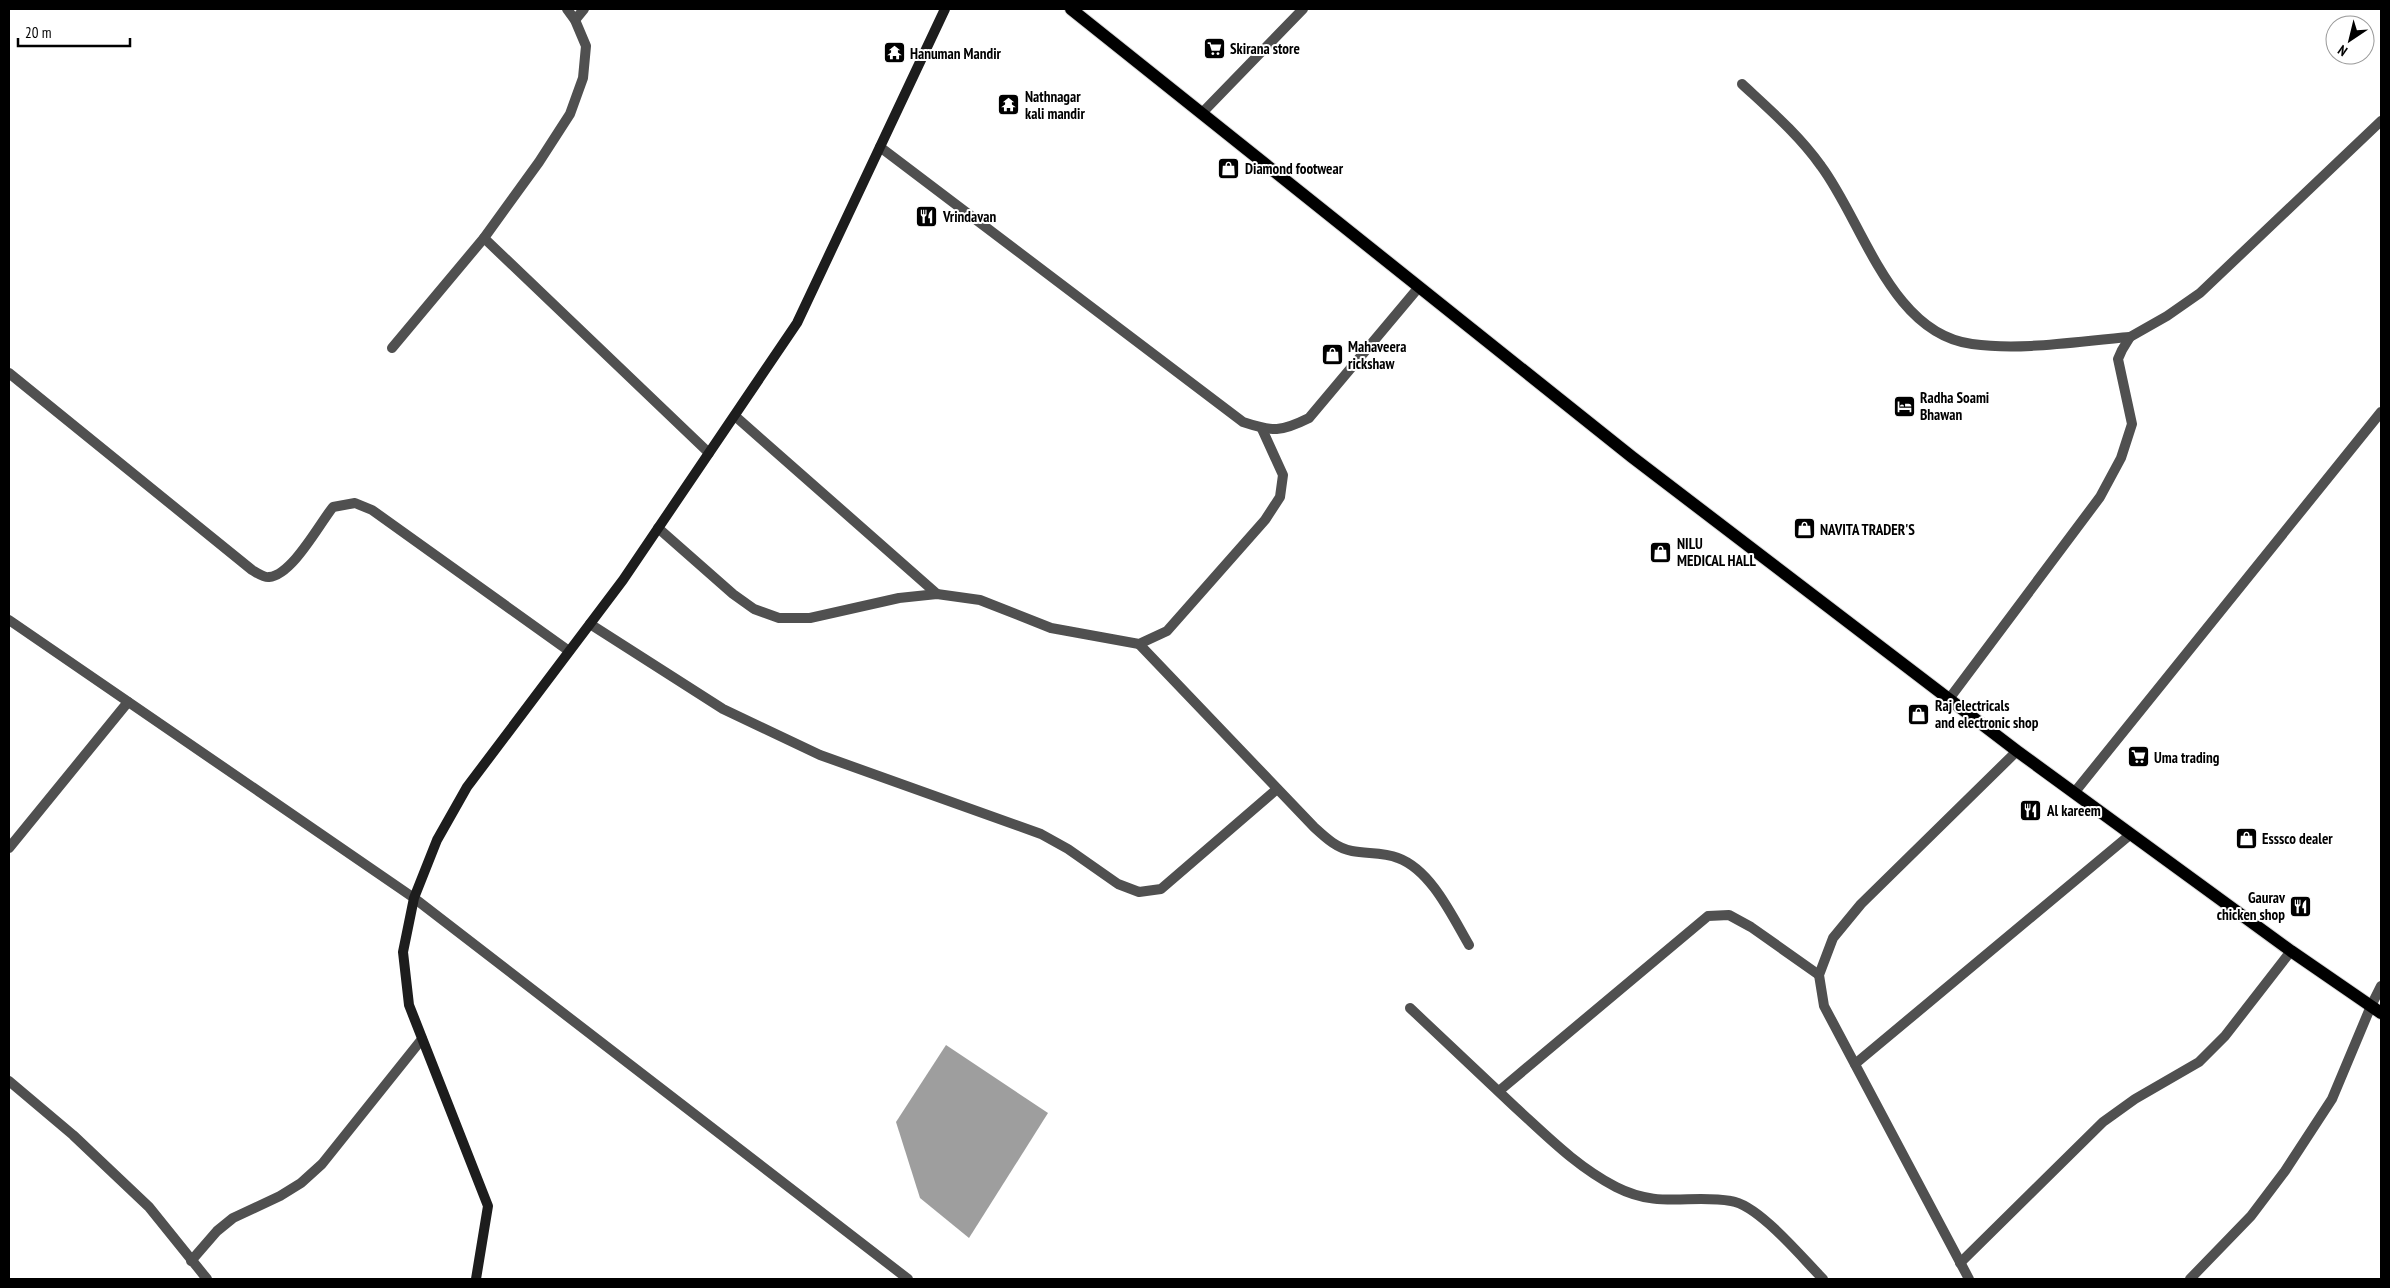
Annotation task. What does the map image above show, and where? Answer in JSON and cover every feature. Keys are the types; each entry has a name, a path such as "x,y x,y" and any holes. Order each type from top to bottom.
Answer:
{"main road":[{"path":"1071,9 1632,457 2017,751 2291,951 2376,1009"}],"street":[{"path":"392,348 484,238 539,162 570,114 583,78 586,46 575,20 567,9"},
{"path":"575,20 584,9"},
{"path":"476,1279 488,1206 408,1005 403,952 414,898 437,840 467,787 590,624 658,528 797,323 945,9"},
{"path":"1202,113 1303,9"},
{"path":"1742,84 1783,123 1821,165 1902,304 1937,332 1970,344 2011,346 2130,336 2167,316 2200,293 2381,121"},
{"path":"880,147 1243,422 1262,428 1286,430 1309,418 1419,287"},
{"path":"484,238 709,453"},
{"path":"1949,699 2100,497 2121,458 2132,424 2118,359 2130,336"},
{"path":"9,373 252,570 267,578 281,574 295,562 333,507 355,503 372,510 569,651"},
{"path":"2074,793 2381,412"},
{"path":"735,416 937,594"},
{"path":"658,528 733,594 754,609 779,618 810,618 899,598 937,594 980,600 1052,628 1138,644 1167,631 1265,520 1280,497 1283,475 1262,428"},
{"path":"9,620 414,898 908,1279"},
{"path":"590,624 723,709 820,755 1041,834 1068,849 1118,884 1139,892 1160,888 1277,789"},
{"path":"1138,644 1314,827 1334,844 1352,851 1372,852 1398,858 1414,869 1435,888 1469,945"},
{"path":"9,848 128,702"},
{"path":"1969,1279 1824,1006 1819,976 1832,938 1861,904 2017,751"},
{"path":"1855,1064 2130,834"},
{"path":"1498,1091 1708,916 1729,915 1751,927 1819,976"},
{"path":"1960,1263 2103,1122 2135,1099 2199,1062 2225,1036 2291,951"},
{"path":"2190,1279 2250,1216 2285,1171 2332,1099 2376,1009 2381,986"},
{"path":"1410,1008 1576,1163 1608,1182 1640,1197 1671,1201 1733,1201 1754,1212 1778,1233 1823,1279"},
{"path":"191,1261 217,1231 233,1218 280,1196 301,1183 322,1164 422,1039"},
{"path":"9,1081 73,1135 149,1207 207,1279"}],"shaded area":[{"path":"946,1045 1048,1113 969,1238 920,1198 896,1122"}],"place":[{"name":"Skirana store","path":"1214,48"},
{"name":"Hanuman Mandir","path":"894,53"},
{"name":"Nathnagar kali mandir","path":"1009,105"},
{"name":"Diamond footwear","path":"1229,168"},
{"name":"Vrindavan","path":"927,216"},
{"name":"Mahaveera rickshaw","path":"1332,355"},
{"name":"Radha Soami Bhawan","path":"1904,406"},
{"name":"NAVITA TRADER'S","path":"1804,529"},
{"name":"NILU MEDICAL HALL","path":"1661,552"},
{"name":"Raj electricals and electronic shop","path":"1919,714"},
{"name":"Uma trading","path":"2138,757"},
{"name":"Al kareem","path":"2031,810"},
{"name":"Esssco dealer","path":"2246,838"},
{"name":"Gaurav chicken shop","path":"2301,906"}]}
